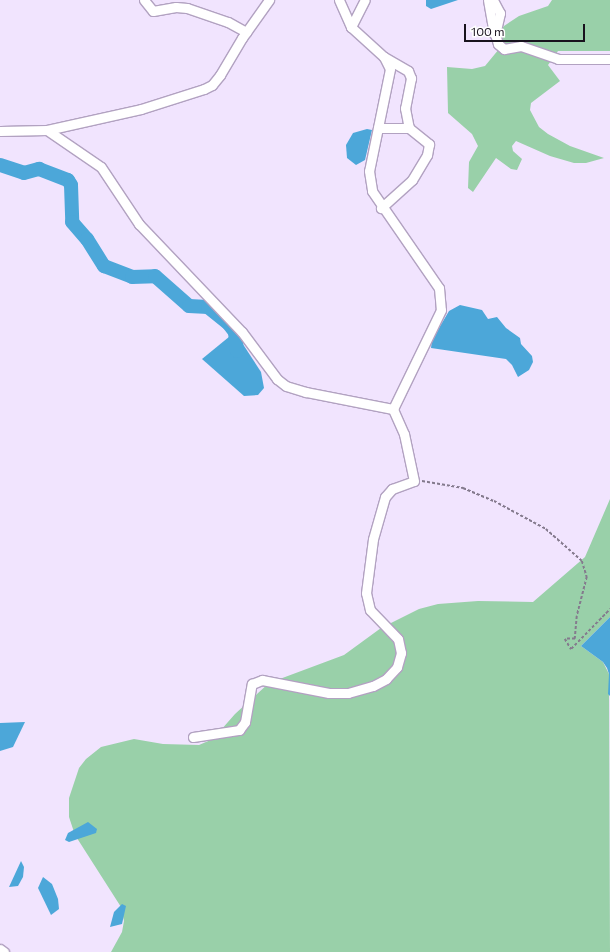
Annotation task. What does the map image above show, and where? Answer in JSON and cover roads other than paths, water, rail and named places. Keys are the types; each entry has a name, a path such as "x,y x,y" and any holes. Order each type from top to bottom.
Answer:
{"street":[{"path":"144,0 152,11 176,7 187,8 228,22 246,32"},
{"path":"0,131 47,130 141,109 204,89 212,85 220,75 246,32 269,0"},
{"path":"339,0 351,27 384,57 408,71 411,78 405,108 409,128"},
{"path":"351,27 365,0"},
{"path":"488,0 498,44 504,49 520,46 558,59 610,59"},
{"path":"493,0 500,13 495,34"},
{"path":"194,737 239,730 245,722 252,684 262,680 329,693 348,693 373,686 386,679 397,667 401,653 398,639 370,610 366,593 373,539 385,497 392,489 414,481 404,434 393,409 441,310 439,288 382,208 372,191 369,171 390,69 384,57"},
{"path":"378,128 409,128 429,144 427,155 412,180 382,208"},
{"path":"47,130 101,167 139,224 242,332 277,379 286,386 306,392 393,409"},
{"path":"0,948 4,952"}],"water":[{"path":"426,0 458,0 431,9 426,6"},
{"path":"367,129 372,130 365,160 356,165 347,158 346,145 353,133"},
{"path":"460,305 482,310 488,319 497,317 506,328 520,338 521,344 532,356 533,362 529,370 518,377 512,365 506,359 431,348 432,340 449,311"},
{"path":"235,332 261,372 264,388 258,395 244,396 202,359"},
{"path":"610,617 610,696 608,694 609,674 607,668 603,662 581,646"},
{"path":"25,722 13,747 0,751 0,723"},
{"path":"88,822 97,829 96,833 69,842 65,840 68,833"},
{"path":"21,861 24,867 23,877 18,886 9,887"},
{"path":"43,877 52,884 58,899 59,909 51,915 38,888"},
{"path":"122,904 126,906 122,924 110,927 114,912"}],"waterway":[{"path":"0,165 24,173 39,169 68,180 71,185 72,222 87,239 104,266 132,277 155,276 189,306 208,307 228,323 235,332 237,351"}]}
